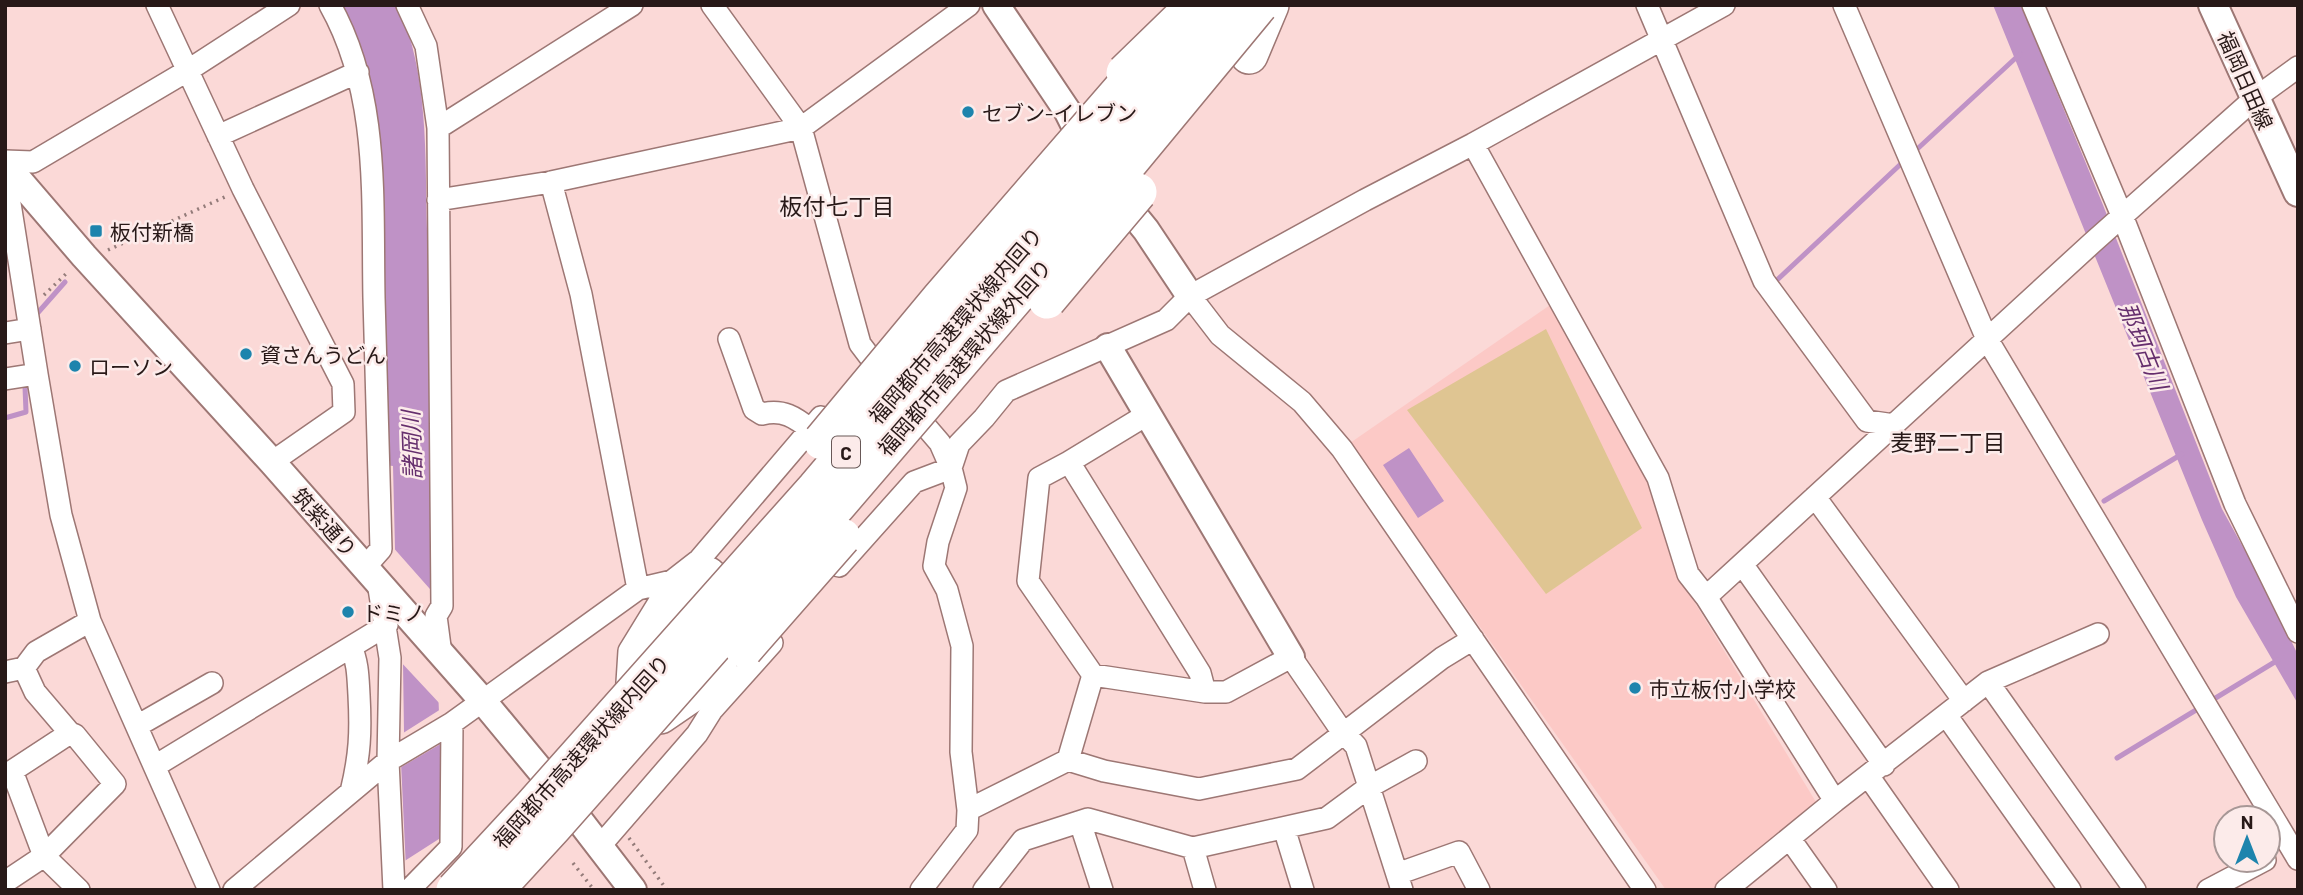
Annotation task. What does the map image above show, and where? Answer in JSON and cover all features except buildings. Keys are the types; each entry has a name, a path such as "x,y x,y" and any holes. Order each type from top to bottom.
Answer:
{"highway":[{"name":"福岡都市高速環状線外回り","path":"489,876 553,827 839,503 1069,236 1259,5"},
{"path":"638,710 720,674 793,595 914,450 1088,253 1249,55 1270,5"},
{"path":"638,710 664,635 709,576 940,299 1204,6"},
{"name":"福岡都市高速環状線内回り","path":"455,890 816,488 1204,6"}],"main road":[{"name":"福岡日田線","path":"2213,5 2298,192"}],"street":[{"path":"157,5 243,189 343,384 344,412 272,462"},
{"path":"5,163 33,162 187,71 289,5"},
{"path":"330,5 340,23 358,72 371,143 380,536 378,583 387,625 390,658 388,761 394,890"},
{"path":"407,5 426,46 438,128 442,606 436,615 440,654"},
{"path":"438,128 632,5"},
{"path":"712,5 801,128 860,344 940,443 956,488 934,566 947,590 962,646 961,752 968,810 967,830 921,890"},
{"path":"438,200 551,182 801,128 969,5"},
{"path":"996,5 1068,112 1090,156 1111,187 1146,230 1220,335 1302,402 1342,449 1645,890"},
{"path":"1647,5 1764,281 1867,421 1894,425"},
{"path":"951,468 959,444 1006,391 1166,320 1190,296 1724,5"},
{"path":"1844,5 1987,339 2295,849"},
{"path":"2033,5 2123,218 2235,504 2298,632"},
{"path":"1706,597 2092,243 2255,99 2298,67"},
{"path":"218,136 358,72"},
{"path":"1473,144 1658,478 1688,574 1706,597 1835,801"},
{"name":"筑紫通り","path":"5,163 96,253 272,462 482,700 633,890"},
{"path":"5,172 15,288 29,320 61,514 90,621 209,890"},
{"path":"551,182 581,294 638,589"},
{"path":"5,333 29,320"},
{"path":"729,339 754,410 762,414 776,411 786,413 811,430"},
{"path":"1108,347 1291,657 1356,746 1399,882 1459,852 1479,890"},
{"path":"638,710 629,651 672,581 699,560 870,359"},
{"path":"5,379 37,374"},
{"path":"1148,414 1039,478 1028,581 1093,675 1205,692 1226,692 1291,657"},
{"path":"1069,462 1200,673 1205,692"},
{"path":"600,846 697,734 712,709 914,482 951,468"},
{"path":"1815,497 1964,701"},
{"path":"1742,564 1876,771 1948,890"},
{"path":"234,890 388,761 449,724 638,589 672,581"},
{"path":"5,883 44,856 115,784 75,735 70,733 15,670 36,652 90,621"},
{"path":"155,766 387,625"},
{"path":"1726,890 1988,682 2098,634"},
{"path":"968,810 1069,760 1104,771 1199,789 1297,769 1442,658 1473,639"},
{"path":"351,647 358,676 361,724 358,762 351,792"},
{"path":"1069,760 1093,675"},
{"path":"1988,682 2135,890"},
{"path":"137,726 186,687 212,683"},
{"path":"1946,715 2070,890"},
{"path":"409,890 451,847 449,724"},
{"path":"70,733 12,771 44,856 79,890"},
{"path":"984,890 1023,840 1088,819 1193,848 1327,817 1369,787 1416,761"},
{"path":"1080,822 1102,890"},
{"path":"1283,828 1303,890"},
{"path":"1790,839 1826,890"},
{"path":"451,847 489,876"},
{"path":"1193,848 1205,890"},
{"path":"2208,890 2238,874"}],"path":[{"path":"29,320 96,253 243,189"},
{"path":"619,823 667,890"},
{"path":"573,863 594,890"}],"shaded area":[{"name":"市立板付小学校","path":"1553,303 1644,469 1675,570 1819,807 1719,890 1666,890 1350,443"},
{"path":"1546,329 1642,528 1546,594 1407,410"}],"water":[{"name":"諸岡川","path":"337,5 398,5 408,32 420,87 425,145 432,373 434,459 429,460 443,890 407,890 401,763 404,732 403,664 395,549 393,466 385,465 371,116"},
{"name":"那珂古川","path":"1993,5 2021,5 2222,509 2264,585 2298,655 2298,704 2236,597 2202,520"},
{"path":"1409,448 1444,501 1418,518 1383,465"}],"pier":[{"path":"391,545 437,597 441,705 399,660"},
{"path":"441,709 444,742 398,769 400,735"},
{"path":"442,837 446,890 404,890 403,862"}],"waterway":[{"path":"1914,152 2020,54"},
{"path":"1776,281 1904,161"},
{"path":"35,316 65,282"},
{"path":"5,418 26,412 25,387 34,386"},
{"path":"2104,501 2182,454"},
{"path":"2209,702 2278,660"},
{"path":"2117,758 2201,707"}],"place":[{"name":"セブン-イレブン","path":"968,112"},
{"name":"板付新橋","path":"96,231"},
{"name":"資さんうどん","path":"246,354"},
{"name":"ローソン","path":"75,366"},
{"name":"ドミノ","path":"348,612"},
{"name":"市立板付小学校","path":"1635,688"}],"district":[{"name":"板付七丁目","path":"837,206"},
{"name":"麦野二丁目","path":"1948,442"}]}
